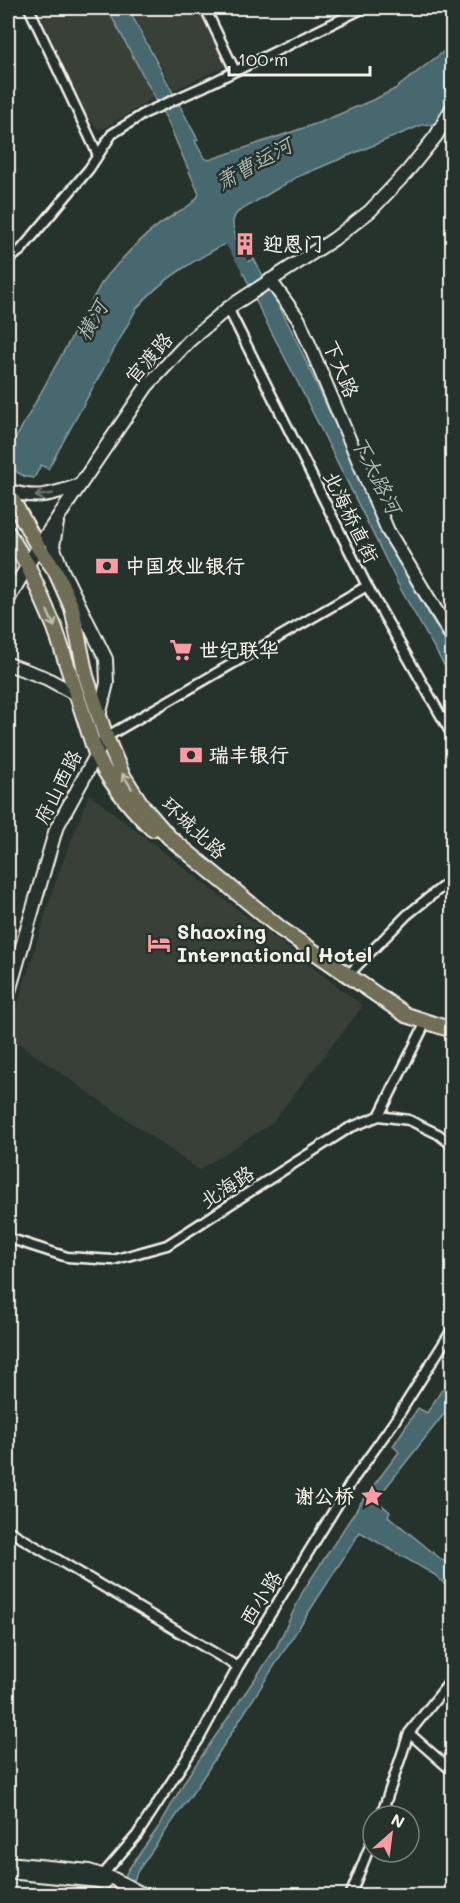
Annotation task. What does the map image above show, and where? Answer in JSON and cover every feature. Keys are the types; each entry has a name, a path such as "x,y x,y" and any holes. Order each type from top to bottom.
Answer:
{"main road":[{"name":"环城北路","path":"8,491 38,547 55,570 72,608 86,676 106,737 122,774 143,807 169,837 281,929 345,977 405,1020 453,1030"},
{"name":"环城北路","path":"9,535 28,566 55,628 103,770 132,810 170,848 275,935 345,977"},
{"name":"环城北路","path":"425,1024 453,1036"}],"street":[{"path":"29,8 98,155"},
{"path":"205,8 235,71"},
{"path":"8,260 21,250 89,169 112,134 144,113 205,86 364,8"},
{"name":"官渡路","path":"8,600 38,547 147,386 189,341 228,308 334,239 370,211 436,136 453,108"},
{"name":"下大路","path":"270,280 298,320 388,531 453,637"},
{"name":"北海桥直街","path":"228,308 367,586 453,735"},
{"path":"8,491 41,497 80,485"},
{"path":"58,518 53,546 63,572 106,659 107,683 99,716"},
{"path":"106,737 367,586"},
{"path":"8,664 46,678 77,695"},
{"name":"府山西路","path":"8,995 56,829 106,737"},
{"path":"345,977 407,915 453,879"},
{"path":"379,1116 425,1024"},
{"name":"北海路","path":"8,1238 67,1257 113,1260 167,1245 349,1128 379,1116 409,1120 438,1134 453,1145"},
{"name":"西小路","path":"106,1880 200,1739 238,1667 352,1481 394,1422 453,1330"},
{"path":"8,1530 238,1667"},
{"path":"385,1804 409,1733 453,1679"},
{"path":"409,1733 453,1771"},
{"path":"8,1863 89,1871 136,1894"},
{"path":"350,1896 363,1864"},
{"path":"8,1872 106,1880"}],"shaded area":[{"path":"37,8 107,8 155,97 105,128 98,129 87,116"},
{"path":"129,8 198,8 228,65 174,90"},
{"name":"Shaoxing International Hotel","path":"89,794 363,1006 271,1124 199,1170 8,1036 56,880"}],"water":[{"path":"107,8 128,8 198,140 195,141 204,158 209,160 321,122 375,99 395,89 452,45 452,131 436,124 422,125 297,177 238,212 233,221 236,238 170,277 137,308 48,469 41,465 34,478 15,471 10,463 8,452 101,284 144,237 192,203 199,194 167,120"},
{"path":"254,259 291,329 399,563 452,653 452,679 400,588 262,314 240,265"},
{"path":"452,1374 452,1404 376,1500 390,1512 388,1516 452,1568 452,1591 435,1575 360,1532 200,1782 137,1872 129,1895 116,1896 128,1870 160,1825 186,1779 276,1648 303,1591 364,1498 399,1452 393,1446 418,1408 427,1413"}],"waterway":[{"path":"222,229 246,268"}],"place":[{"name":"迎恩门","path":"245,244"},
{"name":"中国农业银行","path":"107,566"},
{"name":"世纪联华","path":"181,650"},
{"name":"瑞丰银行","path":"191,755"},
{"name":"Shaoxing International Hotel","path":"159,943"},
{"name":"谢公桥","path":"372,1496"}],"water label":[{"name":"萧曹运河","path":"254,164"},
{"name":"横河","path":"92,321"},
{"name":"下大路河","path":"376,475"}]}
